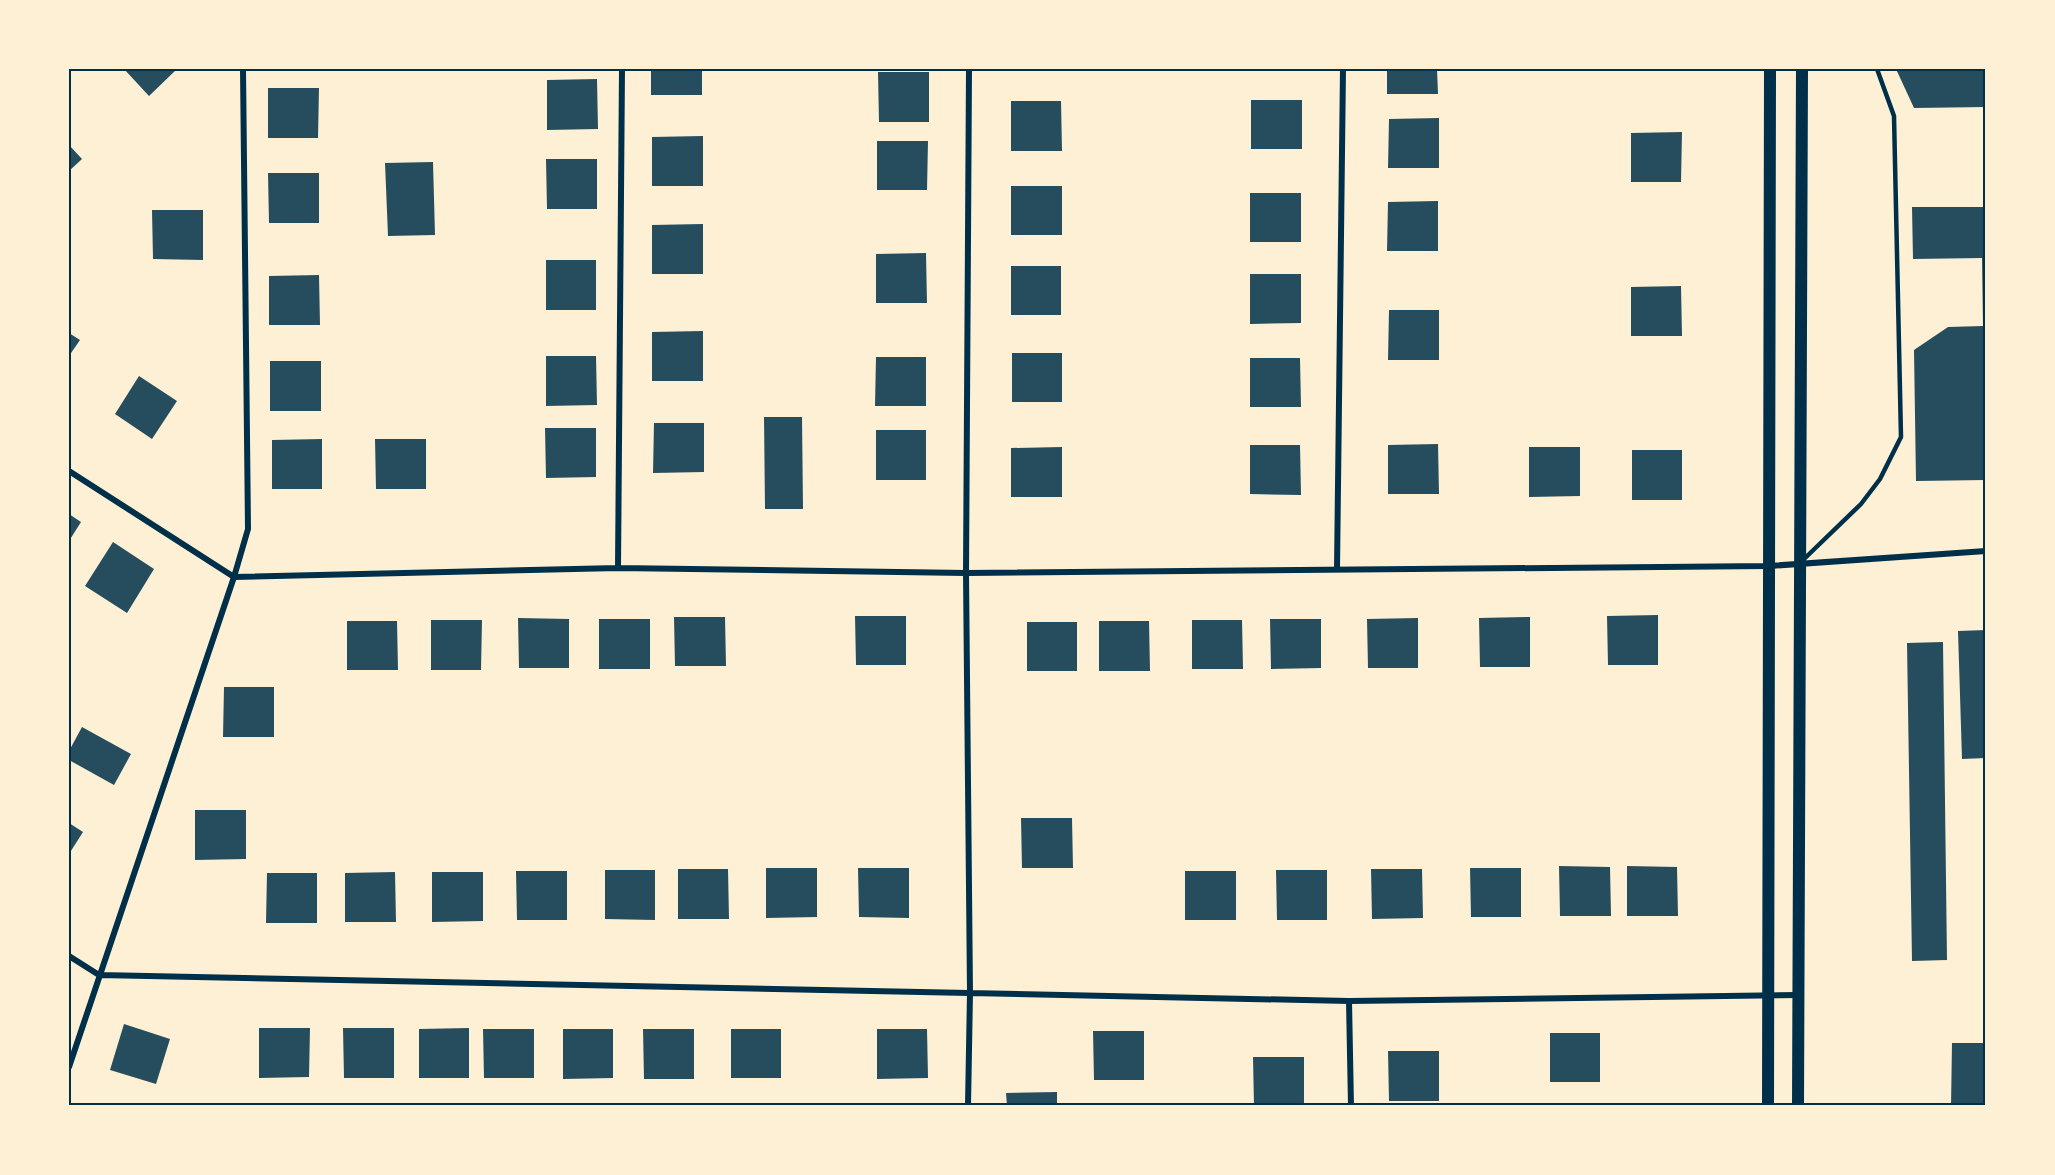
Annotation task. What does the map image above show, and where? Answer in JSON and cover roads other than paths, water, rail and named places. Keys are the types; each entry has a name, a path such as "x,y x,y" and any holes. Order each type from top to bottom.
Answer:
{"main road":[{"path":"1768,1106 1770,69"},
{"path":"1798,1106 1798,563 1802,69"}],"street":[{"path":"69,1067 234,577 248,528 243,69"},
{"path":"618,568 622,69"},
{"path":"969,69 966,573 969,1106"},
{"path":"1337,569 1343,69"},
{"path":"69,471 234,577 618,568 966,573 1769,566 1986,551"},
{"path":"69,956 99,975 1350,1000 1798,994"},
{"path":"1350,1000 1351,1106"}],"lane":[{"path":"1798,563 1861,504 1880,479 1901,437 1894,116 1877,69"}]}
